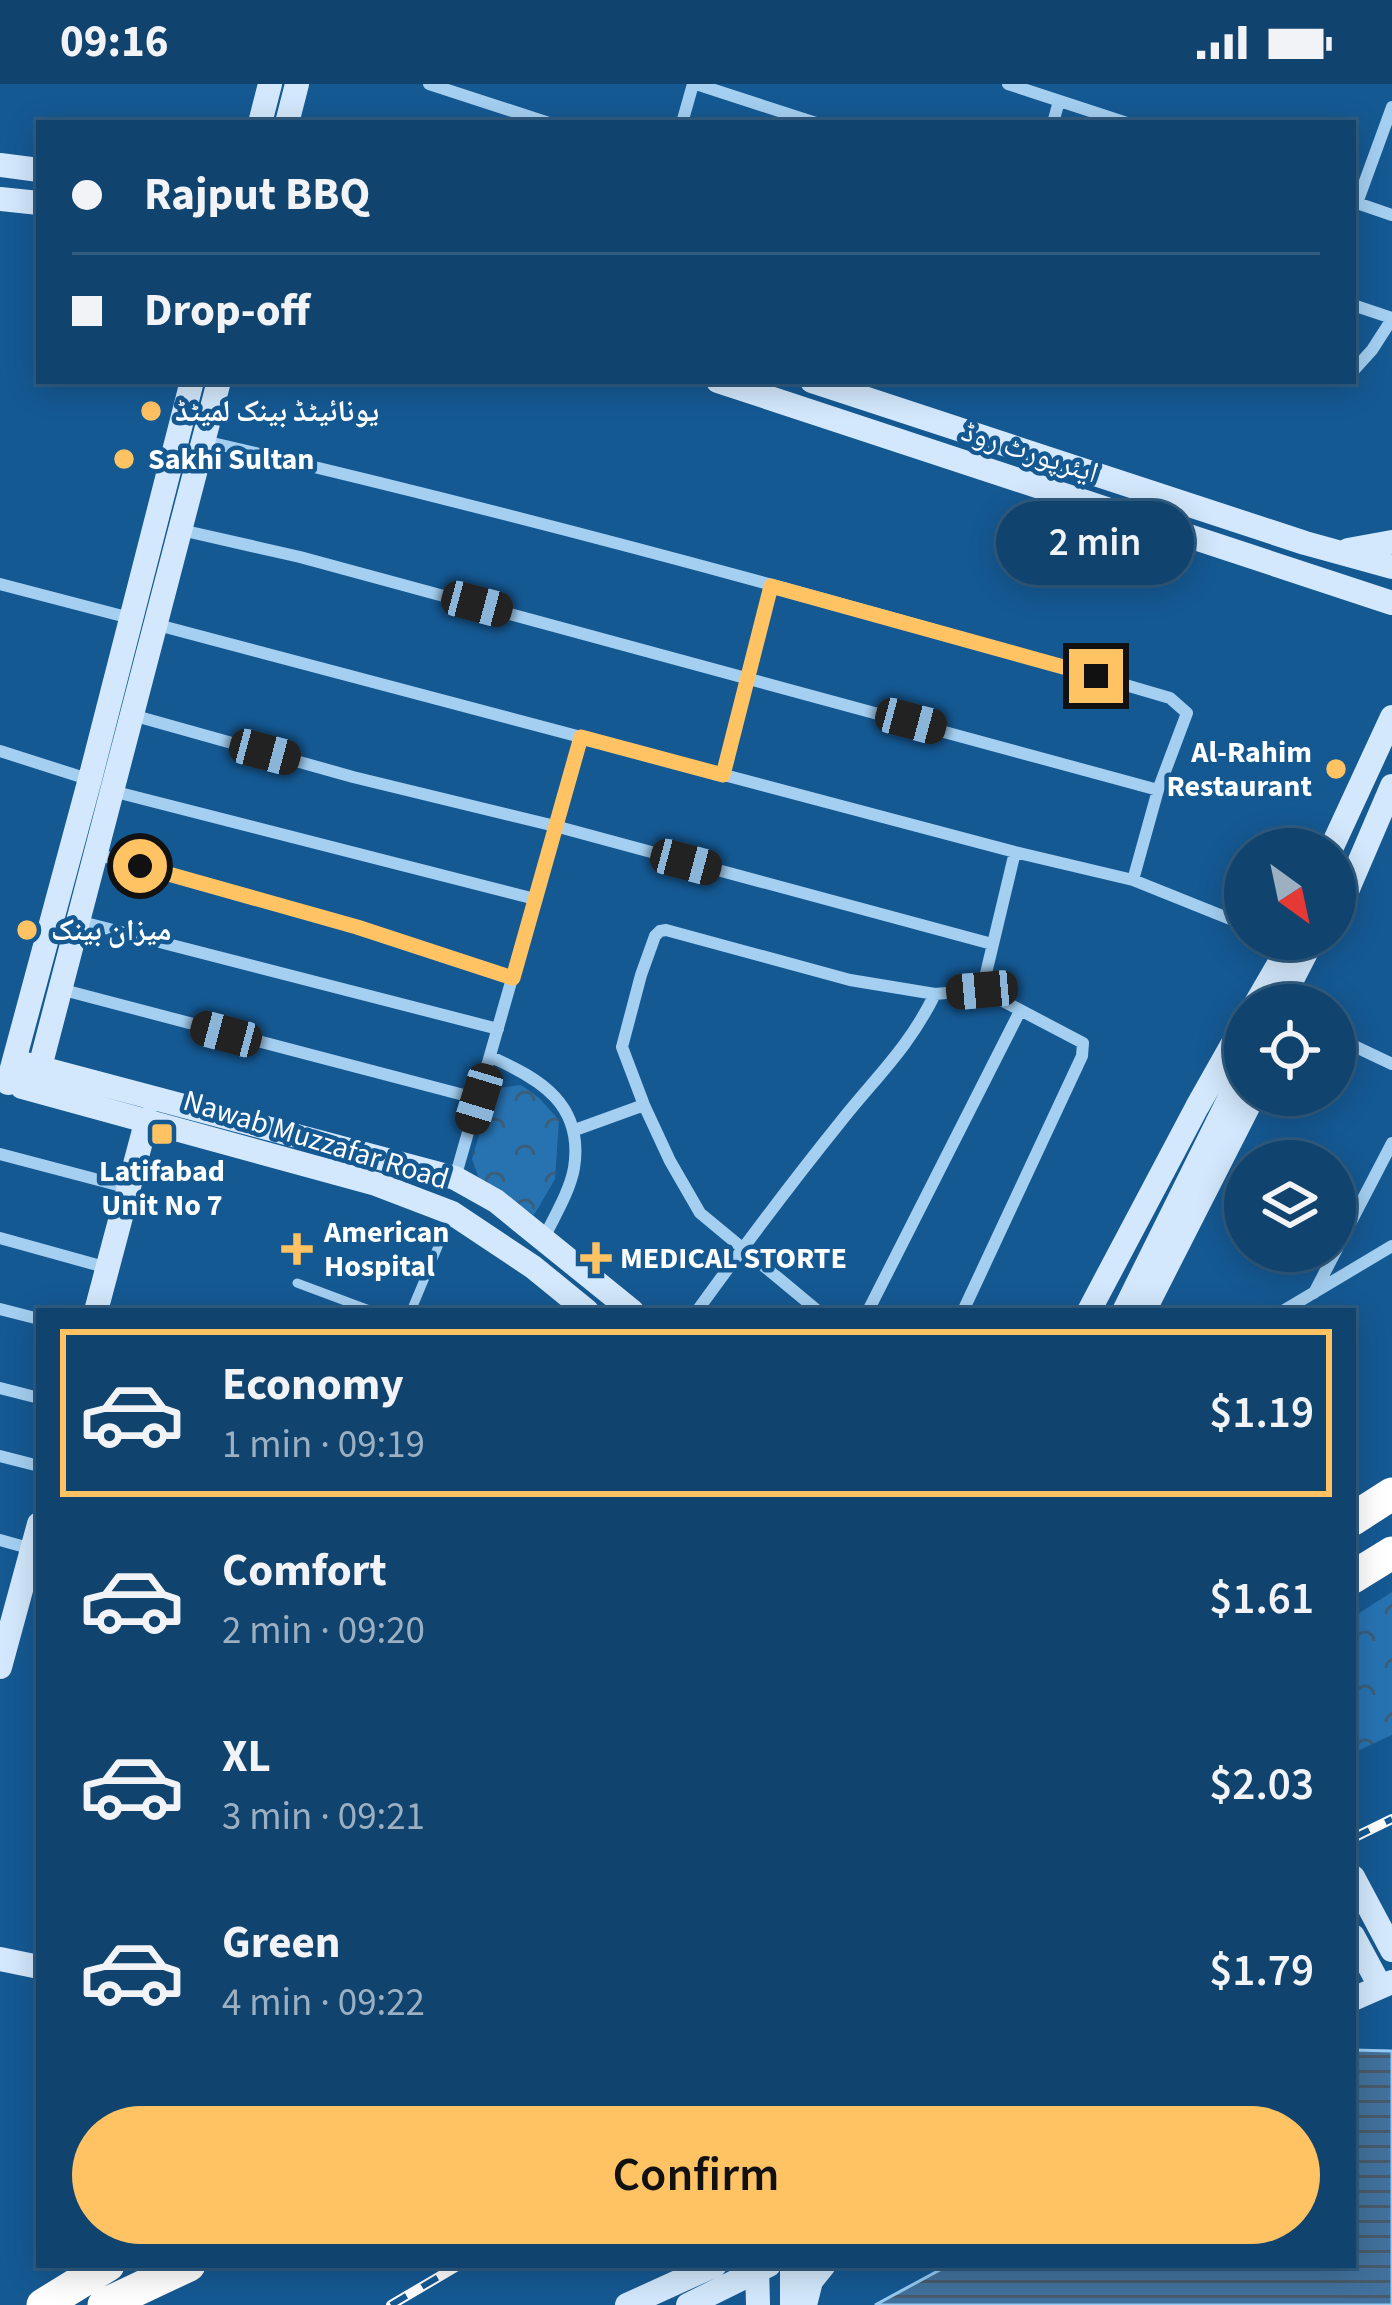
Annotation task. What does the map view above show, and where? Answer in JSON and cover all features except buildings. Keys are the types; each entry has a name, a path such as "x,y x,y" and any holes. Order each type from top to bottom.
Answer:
{"highway":[{"path":"1356,1517 1392,1494"},
{"path":"1356,1575 1392,1553"},
{"path":"44,2305 103,2268"},
{"path":"100,2305 153,2268"},
{"path":"100,2305 182,2268"}],"street":[{"path":"261,120 270,84"},
{"path":"288,120 297,84"},
{"path":"429,84 540,120"},
{"path":"683,120 695,84 807,120"},
{"path":"1008,84 1118,120"},
{"path":"1054,120 1060,101"},
{"path":"1356,199 1392,107"},
{"path":"0,165 36,170"},
{"path":"0,199 36,203"},
{"path":"1356,202 1392,215"},
{"path":"1356,305 1392,318 1356,368"},
{"path":"37,1079 96,854 102,785 130,618 191,384"},
{"path":"6,1071 102,785 132,715 219,384"},
{"name":"ایئرپورٹ روڈ","path":"727,384 1380,600"},
{"name":"ایئرپورٹ روڈ","path":"821,384 1305,543 1392,567"},
{"path":"204,441 406,488 984,643 1170,698 1187,713 1158,790 1133,880"},
{"path":"181,530 300,557 1158,790"},
{"path":"1340,550 1392,542"},
{"path":"0,584 1133,880 1224,917"},
{"path":"723,775 771,586"},
{"path":"1380,600 1392,629"},
{"path":"132,715 992,944"},
{"path":"1341,828 1392,717"},
{"path":"455,1178 581,737"},
{"path":"0,752 102,785 535,898"},
{"path":"1356,856 1392,786"},
{"path":"1356,870 1392,786"},
{"path":"982,990 1015,851"},
{"path":"96,854 357,927 513,978"},
{"path":"79,921 499,1030"},
{"path":"814,1308 700,1213 644,1105 622,1047 641,975 660,931 850,980 934,994 982,990 1083,1043 964,1308"},
{"path":"35,982 479,1099"},
{"path":"699,1308 862,1095 890,1066 919,1027 934,994"},
{"path":"870,1308 1020,1011"},
{"path":"1356,1047 1392,1064"},
{"path":"490,1057 551,1090 575,1130 574,1170 544,1238"},
{"path":"1091,1308 1224,1059"},
{"name":"Nawab Muzzafar Road","path":"6,1071 455,1178 496,1201 628,1308"},
{"name":"Nawab Muzzafar Road","path":"37,1079 148,1119 376,1184 452,1213 533,1267 583,1308"},
{"path":"575,1130 644,1105"},
{"path":"1125,1308 1224,1109"},
{"path":"1146,1308 1243,1116"},
{"path":"97,1308 148,1119"},
{"path":"1314,1293 1392,1142"},
{"path":"0,1154 129,1188"},
{"path":"0,1238 108,1268"},
{"path":"1288,1308 1392,1246"},
{"path":"0,1309 36,1318"},
{"path":"0,1388 36,1397"},
{"path":"0,1456 36,1465"},
{"path":"0,1540 36,1536 8,1603 0,1667"},
{"path":"1356,1882 1392,1950"},
{"path":"1356,1941 1378,1979"},
{"path":"0,1959 36,1966"},
{"path":"627,2305 708,2268"},
{"path":"757,2268 758,2305"},
{"path":"688,2305 763,2268"},
{"path":"792,2305 793,2268"},
{"path":"805,2305 811,2281 822,2268"}],"lane":[{"path":"412,1308 452,1213"},
{"path":"297,1283 364,1308"}],"green space":[{"path":"521,1085 559,1120 555,1179 534,1215 479,1179 472,1159 493,1089"},
{"path":"1392,1592 1392,1735 1356,1752 1356,1615"}],"shaded area":[{"path":"1356,2050 1392,2051 1392,2305 875,2305 943,2268 1356,2268"}],"railway":[{"path":"1356,1837 1392,1819"},
{"path":"391,2305 454,2268"}],"place":[{"name":"یونائیٹڈ بینک لمیٹڈ","path":"151,411"},
{"name":"Sakhi Sultan","path":"124,459"},
{"name":"Al-Rahim Restaurant","path":"1336,769"},
{"name":"میزان بینک","path":"27,930"},
{"name":"Latifabad Unit No 7","path":"162,1134"},
{"name":"American Hospital","path":"297,1249"},
{"name":"MEDICAL STORTE","path":"596,1258"}],"route":[{"path":"140,866 357,927 513,978 581,737 723,775 771,586 1096,676"}]}
